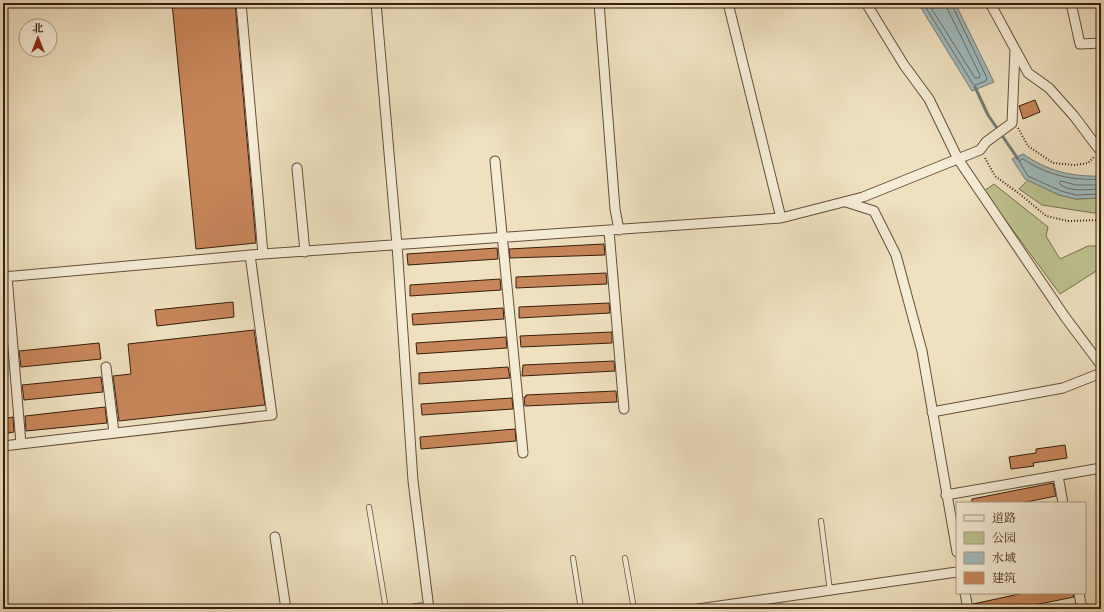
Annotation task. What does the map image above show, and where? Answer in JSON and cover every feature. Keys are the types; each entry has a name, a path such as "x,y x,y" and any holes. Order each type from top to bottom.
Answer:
{"street":[{"path":"241,3 263,254"},
{"path":"376,3 397,245 413,481 429,608 414,609"},
{"path":"599,3 619,230"},
{"path":"728,3 781,218"},
{"path":"866,3 904,65 929,99 958,159 1064,317 1101,365"},
{"path":"990,3 1028,73 1049,88 1074,116 1098,148 1101,149"},
{"path":"1072,3 1080,44 1101,43"},
{"path":"21,444 5,277 263,254 781,218 863,197 958,159 983,146 1012,121 1016,50"},
{"path":"495,161 501,238 523,453"},
{"path":"297,168 306,252"},
{"path":"846,202 874,212 896,255 922,350 956,547"},
{"path":"609,231 624,409"},
{"path":"3,446 272,415 250,255"},
{"path":"106,367 114,433"},
{"path":"932,412 1063,388 1101,373"},
{"path":"946,495 1101,468"},
{"path":"1058,476 1063,502"},
{"path":"275,537 286,609"},
{"path":"698,609 956,572"},
{"path":"965,594 968,609"},
{"path":"1079,594 1082,609"}],"lane":[{"path":"369,507 386,609"},
{"path":"822,521 830,590"},
{"path":"573,558 582,609"},
{"path":"625,558 634,609"}],"path":[{"path":"1012,121 1028,146 1053,163 1088,163 1101,149"},
{"path":"983,146 995,176 1046,216 1068,221 1101,220"}],"green space":[{"path":"1028,180 1059,195 1076,199 1101,198 1101,212 1094,213 1042,205 1019,189"},
{"path":"994,184 1048,227 1046,236 1060,259 1088,246 1100,246 1101,268 1060,294 984,191"}],"water":[{"path":"918,3 955,3 994,82 972,91"},
{"path":"1023,154 1042,165 1060,172 1101,176 1101,198 1076,199 1059,195 1025,179 1012,159"}],"building":[{"path":"172,3 235,3 256,243 196,249"},
{"path":"1035,100 1040,112 1023,119 1019,106"},
{"path":"604,244 605,255 510,258 509,249"},
{"path":"497,248 498,259 408,265 407,254"},
{"path":"606,273 607,284 516,288 516,277"},
{"path":"500,279 501,290 410,296 410,285"},
{"path":"233,302 234,317 157,326 155,310"},
{"path":"609,303 610,313 519,318 519,307"},
{"path":"503,308 504,319 413,325 412,314"},
{"path":"254,330 265,405 119,421 113,376 131,374 128,344"},
{"path":"612,332 612,343 521,347 520,336"},
{"path":"506,337 507,348 417,354 416,343"},
{"path":"99,343 101,359 21,367 19,351"},
{"path":"614,361 615,371 522,376 523,365"},
{"path":"508,367 510,378 419,384 419,373"},
{"path":"101,377 103,392 24,400 22,385"},
{"path":"616,391 617,402 525,406 524,397 526,397 526,395"},
{"path":"512,398 513,409 422,415 421,404"},
{"path":"105,407 107,423 26,431 25,416"},
{"path":"13,417 14,432 3,434 3,419"},
{"path":"515,429 516,441 421,449 420,437"},
{"path":"1065,445 1067,458 1033,463 1034,466 1011,469 1009,457 1036,453 1036,449"},
{"path":"1053,483 1056,496 1026,502 972,502 972,499"},
{"path":"1019,594 1073,594 1074,597 1014,609 974,609 973,604"}],"waterway":[{"path":"975,87 988,115 1018,159"}]}
